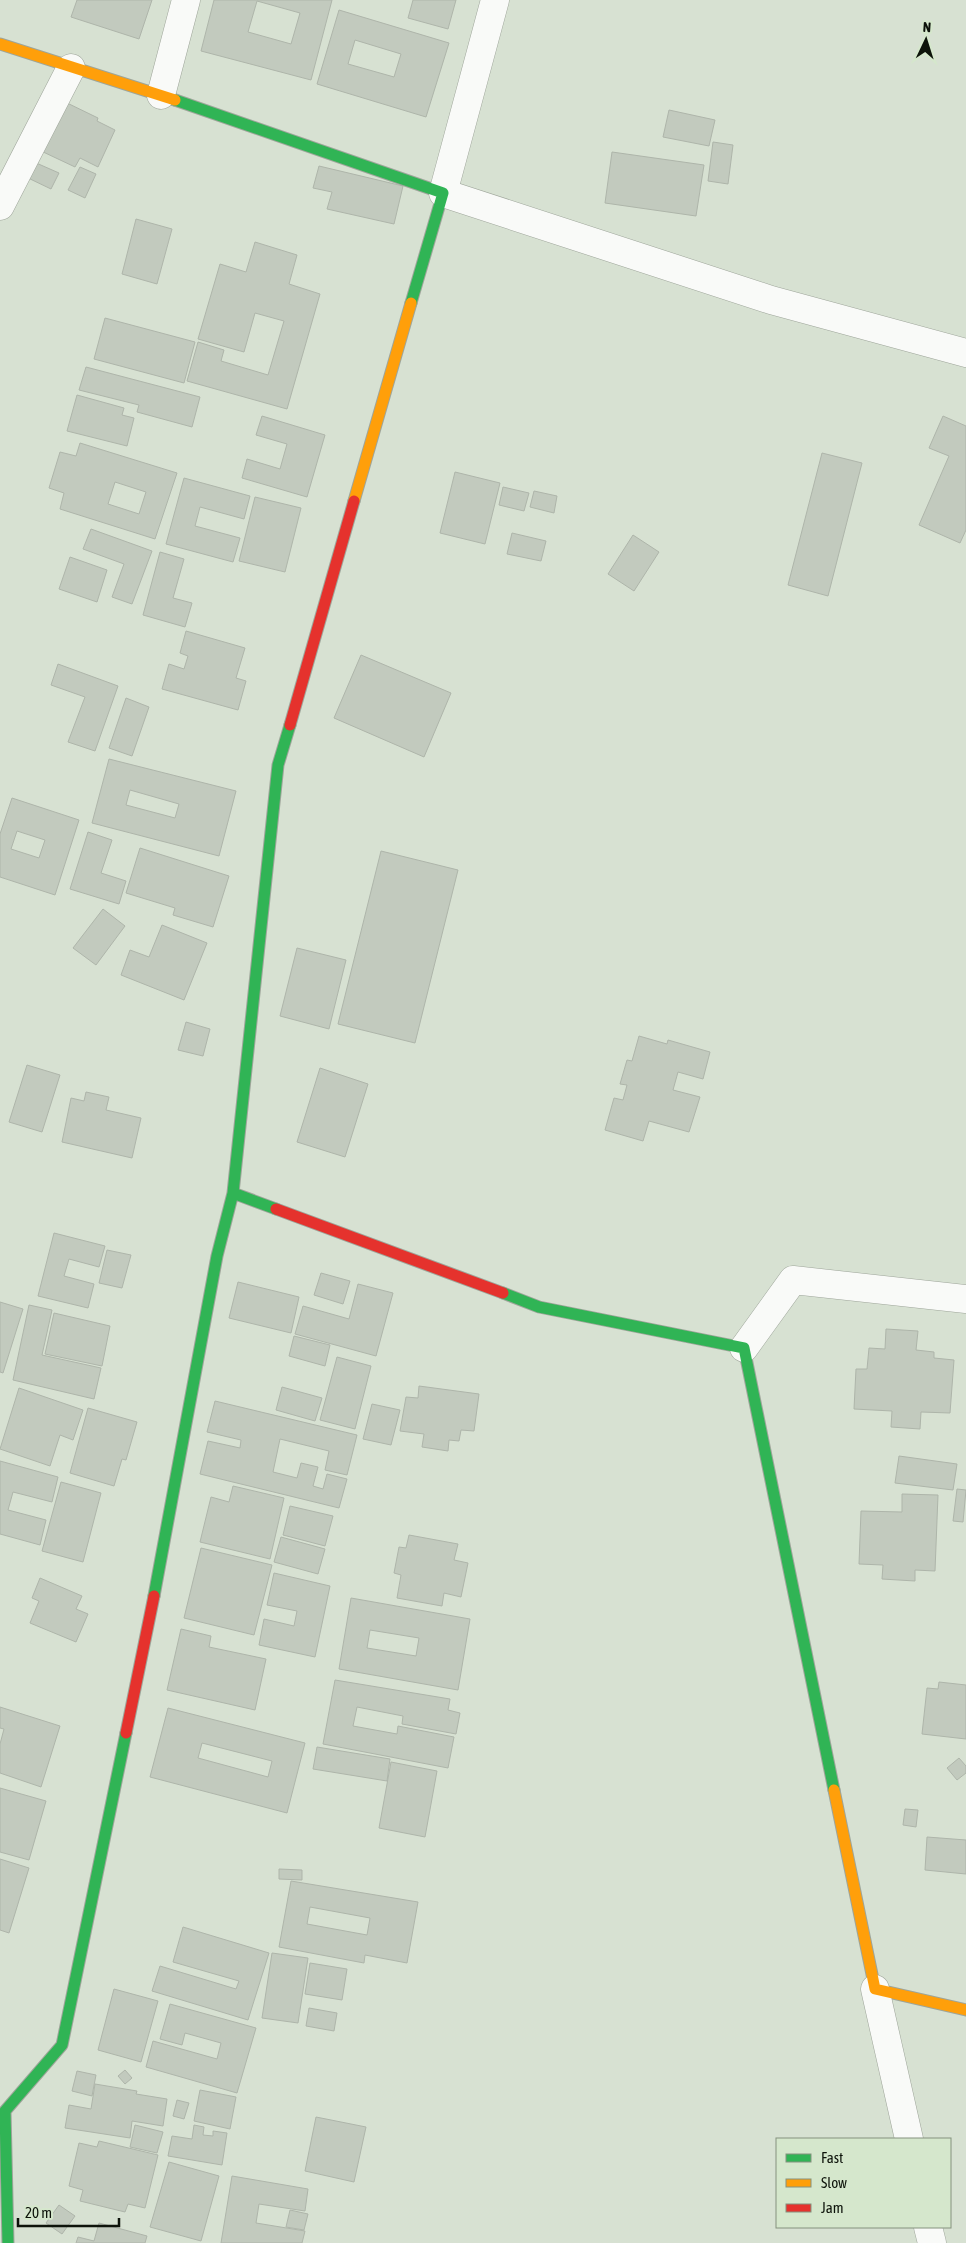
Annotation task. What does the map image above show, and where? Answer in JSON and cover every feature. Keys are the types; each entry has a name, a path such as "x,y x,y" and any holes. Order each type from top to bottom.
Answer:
{"street":[{"path":"161,95 186,0"},
{"path":"8,2243 5,2111 62,2046 161,1563 217,1256 234,1193 278,765 444,192 495,0"},
{"path":"0,44 161,95 444,192 772,300 966,353"},
{"path":"0,206 71,68"},
{"path":"234,1193 539,1307 744,1348"},
{"path":"909,2138 876,1990 744,1348 793,1280 966,1299"},
{"path":"876,1990 966,2010"},
{"path":"928,2228 932,2243"}],"building":[{"path":"77,0 152,0 139,39 71,17"},
{"path":"214,0 332,0 311,80 201,51","holes":["257,1 300,13 291,44 248,32"]},
{"path":"413,0 456,0 448,29 408,18"},
{"path":"339,10 449,43 426,117 317,84","holes":["355,40 401,54 394,77 348,64"]},
{"path":"63,101 98,118 97,121 115,130 98,167 80,158 75,167 39,150"},
{"path":"669,110 715,120 709,146 663,137"},
{"path":"713,142 733,145 728,184 708,181"},
{"path":"612,152 704,165 696,216 605,203"},
{"path":"34,162 59,173 51,189 26,177"},
{"path":"319,166 403,186 394,224 327,209 332,192 313,188"},
{"path":"80,167 96,174 85,198 68,190"},
{"path":"136,219 172,229 157,284 122,274"},
{"path":"255,242 297,255 289,284 320,294 287,409 187,381 198,342 224,350 221,361 268,375 284,321 255,313 244,352 198,339 220,264 246,272"},
{"path":"105,318 195,342 184,383 94,359"},
{"path":"86,367 200,397 192,427 137,412 139,405 79,390"},
{"path":"77,395 124,408 122,415 134,418 127,446 67,431"},
{"path":"262,416 325,435 307,497 242,478 247,459 280,469 287,444 256,435"},
{"path":"943,416 966,426 966,530 960,543 919,525 949,456 929,448"},
{"path":"80,443 177,473 155,539 60,509 64,493 49,488 60,452 76,456","holes":["115,482 146,492 139,514 108,504"]},
{"path":"822,453 862,463 828,596 788,585"},
{"path":"455,472 500,483 485,544 440,533"},
{"path":"184,478 250,496 244,519 200,507 195,526 240,538 233,562 166,544"},
{"path":"503,487 529,493 524,511 499,505"},
{"path":"534,491 557,496 554,513 530,507"},
{"path":"255,497 301,508 285,572 239,561"},
{"path":"91,529 152,551 132,604 112,597 124,564 83,549"},
{"path":"512,533 546,541 541,561 507,554"},
{"path":"633,535 659,552 634,591 608,574"},
{"path":"160,552 184,559 173,598 192,603 185,627 143,615"},
{"path":"70,557 107,570 97,602 59,589"},
{"path":"186,631 245,648 236,678 246,681 238,710 162,689 169,664 184,669 188,656 180,653"},
{"path":"361,655 451,693 424,757 334,718"},
{"path":"58,664 118,686 95,751 68,742 85,697 51,685"},
{"path":"126,698 149,707 132,756 109,748"},
{"path":"109,759 236,791 219,856 92,823","holes":["130,790 179,804 175,818 126,805"]},
{"path":"12,798 79,820 55,895 0,877 0,834","holes":["17,831 45,840 39,858 11,849"]},
{"path":"88,832 112,840 101,873 126,881 119,904 70,889"},
{"path":"140,848 229,876 213,927 173,915 175,908 126,893"},
{"path":"381,851 458,870 415,1043 338,1024"},
{"path":"103,909 125,926 96,965 73,948"},
{"path":"162,925 207,943 184,1000 121,975 130,950 149,957"},
{"path":"297,948 346,960 329,1029 280,1016"},
{"path":"186,1022 210,1029 203,1056 178,1050"},
{"path":"639,1036 667,1044 668,1040 710,1052 703,1079 678,1072 673,1090 700,1097 689,1132 649,1121 643,1141 605,1130 614,1098 623,1100 627,1085 620,1084 627,1060 632,1061"},
{"path":"27,1065 60,1075 42,1132 9,1122"},
{"path":"320,1068 368,1084 345,1157 297,1142"},
{"path":"86,1092 109,1097 106,1110 141,1118 132,1158 62,1142 71,1098 84,1101"},
{"path":"54,1233 105,1246 99,1267 69,1259 64,1276 94,1284 88,1308 38,1296"},
{"path":"107,1250 131,1255 122,1288 99,1283"},
{"path":"321,1273 350,1281 343,1304 314,1295"},
{"path":"238,1282 299,1297 291,1333 229,1318"},
{"path":"358,1284 393,1293 376,1356 295,1334 303,1306 349,1319"},
{"path":"0,1302 23,1309 3,1373 0,1372"},
{"path":"29,1305 52,1310 42,1355 101,1368 94,1399 13,1380"},
{"path":"54,1313 110,1326 102,1366 45,1354"},
{"path":"886,1329 918,1331 916,1350 934,1352 934,1358 954,1360 950,1413 921,1412 920,1429 891,1427 892,1411 854,1409 856,1369 867,1369 869,1348 885,1349"},
{"path":"294,1336 330,1345 325,1366 289,1356"},
{"path":"337,1357 371,1366 355,1429 320,1420"},
{"path":"419,1386 479,1394 474,1431 461,1430 459,1441 449,1440 448,1451 422,1447 424,1434 400,1431 406,1397 418,1398"},
{"path":"282,1387 322,1398 315,1421 276,1410"},
{"path":"19,1388 83,1410 73,1440 60,1435 50,1466 0,1449"},
{"path":"215,1401 357,1435 347,1475 325,1470 329,1451 280,1439 273,1472 297,1478 301,1463 318,1467 313,1486 323,1489 327,1474 347,1479 339,1508 200,1474 208,1441 240,1448 241,1440 207,1432"},
{"path":"372,1404 400,1410 391,1445 363,1439"},
{"path":"88,1408 137,1422 126,1460 122,1459 114,1486 70,1473"},
{"path":"899,1456 957,1464 953,1490 895,1483"},
{"path":"0,1461 58,1477 52,1502 13,1492 8,1510 46,1520 40,1545 0,1534"},
{"path":"61,1482 101,1493 83,1562 42,1551"},
{"path":"233,1486 284,1498 270,1559 200,1542 211,1497 229,1502"},
{"path":"957,1489 966,1490 963,1522 953,1521"},
{"path":"902,1494 938,1495 935,1571 915,1570 915,1581 882,1579 883,1565 859,1564 861,1511 902,1512"},
{"path":"290,1506 333,1516 325,1546 283,1535"},
{"path":"409,1535 458,1544 454,1560 468,1563 461,1597 444,1593 442,1606 397,1598 401,1575 394,1573 399,1547 406,1548"},
{"path":"281,1537 325,1549 318,1574 274,1562"},
{"path":"201,1548 272,1565 254,1635 184,1618"},
{"path":"274,1573 330,1586 315,1657 259,1645 264,1619 294,1626 297,1611 267,1605"},
{"path":"40,1578 82,1596 76,1609 88,1614 76,1642 30,1623 39,1601 32,1598"},
{"path":"351,1598 470,1619 458,1690 339,1669","holes":["370,1630 419,1638 416,1656 367,1648"]},
{"path":"181,1629 211,1636 209,1647 266,1659 255,1710 167,1690"},
{"path":"335,1680 450,1699 448,1710 460,1713 456,1734 402,1724 403,1716 357,1707 353,1726 397,1734 398,1726 454,1737 448,1768 323,1744"},
{"path":"939,1682 966,1685 966,1739 922,1734 927,1688 938,1689"},
{"path":"0,1707 60,1726 41,1787 0,1773 0,1744 4,1729 0,1728"},
{"path":"168,1708 305,1743 287,1813 150,1777","holes":["202,1743 272,1761 268,1777 198,1758"]},
{"path":"317,1747 390,1759 387,1781 313,1769"},
{"path":"959,1758 966,1766 966,1773 957,1780 947,1768"},
{"path":"391,1762 437,1771 425,1837 379,1828"},
{"path":"0,1788 46,1801 29,1860 0,1852"},
{"path":"905,1809 918,1810 916,1827 903,1825"},
{"path":"927,1837 966,1840 966,1874 925,1870"},
{"path":"0,1859 29,1868 9,1933 0,1930"},
{"path":"279,1869 302,1870 302,1880 279,1879"},
{"path":"291,1881 418,1902 407,1963 365,1955 364,1963 279,1947","holes":["310,1907 370,1918 367,1935 307,1924"]},
{"path":"183,1927 269,1953 248,2020 152,1991 160,1966 236,1989 239,1981 173,1962"},
{"path":"272,1953 308,1958 298,2023 262,2018"},
{"path":"310,1963 347,1969 342,2000 305,1994"},
{"path":"114,1989 158,2001 141,2062 98,2050"},
{"path":"170,2004 256,2028 237,2093 146,2067 153,2041 217,2059 221,2043 185,2033 182,2045 160,2039"},
{"path":"309,2008 337,2013 334,2031 306,2026"},
{"path":"125,2070 132,2078 125,2084 118,2076"},
{"path":"77,2071 96,2075 92,2096 72,2091"},
{"path":"95,2084 137,2091 136,2094 167,2099 163,2126 132,2121 130,2138 65,2128 69,2105 91,2109"},
{"path":"200,2090 236,2097 230,2129 194,2121"},
{"path":"177,2100 189,2103 184,2119 173,2116"},
{"path":"316,2117 366,2127 354,2182 305,2171"},
{"path":"135,2125 163,2132 157,2153 130,2147"},
{"path":"194,2125 204,2127 203,2135 213,2136 213,2131 227,2133 222,2165 168,2156 172,2136 192,2139"},
{"path":"99,2141 158,2155 145,2208 128,2204 125,2212 80,2201 83,2190 69,2186 79,2143 97,2147"},
{"path":"169,2162 219,2176 201,2241 150,2227"},
{"path":"232,2176 308,2189 305,2211 259,2204 256,2223 305,2231 302,2243 221,2243"},
{"path":"59,2205 75,2216 62,2234 46,2223"},
{"path":"290,2210 308,2214 304,2230 286,2227"},
{"path":"99,2223 147,2236 145,2243 76,2243 78,2237 94,2241"}],"traffic: fast":[{"path":"175,100 443,193 411,303"},
{"path":"276,1209 233,1193 278,765 290,725"},
{"path":"154,1596 217,1256 233,1193"},
{"path":"503,1293 539,1307 744,1348 834,1790"},
{"path":"8,2243 5,2111 62,2045 126,1733"}],"traffic: slow":[{"path":"0,44 175,100"},
{"path":"354,501 411,303"},
{"path":"834,1790 875,1989 966,2010"}],"traffic: jam":[{"path":"290,725 354,501"},
{"path":"276,1209 503,1293"},
{"path":"126,1733 154,1596"}]}
